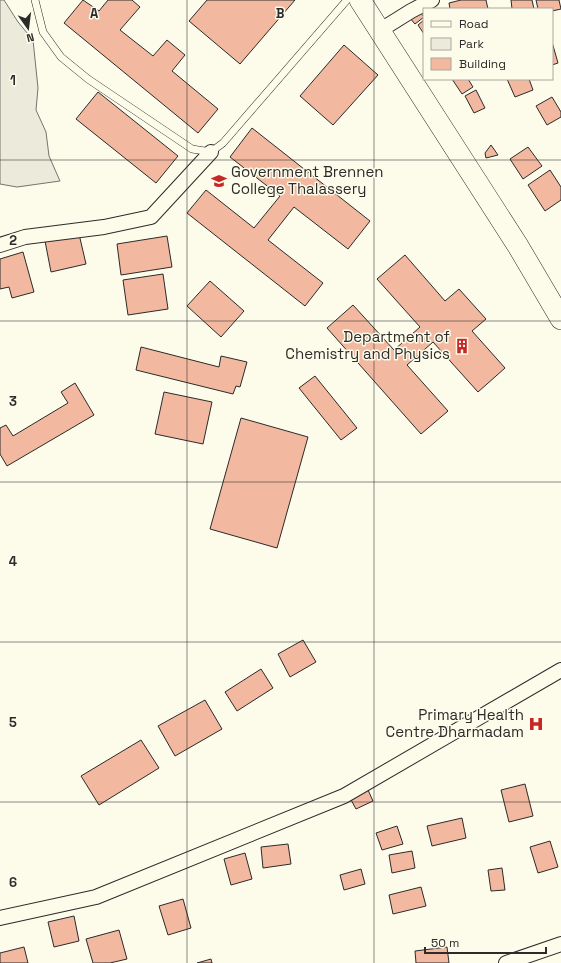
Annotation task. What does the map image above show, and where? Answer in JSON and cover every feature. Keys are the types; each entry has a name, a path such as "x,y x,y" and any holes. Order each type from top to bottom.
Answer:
{"main road":[{"path":"360,0 518,246 561,319"}],"street":[{"path":"379,31 432,0"},
{"path":"0,245 25,237 104,227 151,217 211,152"},
{"path":"0,918 96,898 344,796 561,670"},
{"path":"506,963 561,944"}],"lane":[{"path":"35,0 43,32 61,57 88,79 192,149 211,152 223,143 347,0"}],"green space":[{"path":"0,0 4,0 18,22 33,40 38,88 36,110 46,132 49,156 60,181 17,187 0,184"}],"building":[{"path":"83,0 99,11 108,0 132,0 140,7 120,30 153,56 167,40 185,55 172,71 218,109 198,133 64,23"},
{"path":"207,0 295,0 240,64 189,21"},
{"path":"461,0 486,0 488,8 450,8 449,3"},
{"path":"511,0 532,0 534,8 512,8"},
{"path":"536,0 559,0 561,9 553,11 553,8 538,8"},
{"path":"418,9 423,16 423,18 415,24 409,17"},
{"path":"423,21 423,32 418,25"},
{"path":"344,45 378,75 333,125 300,96"},
{"path":"553,46 558,63 553,65"},
{"path":"453,80 469,80 473,87 462,94"},
{"path":"507,80 529,80 533,90 515,97"},
{"path":"476,90 485,108 474,113 465,96"},
{"path":"98,92 178,156 156,183 76,119"},
{"path":"552,97 561,112 561,117 547,125 536,106"},
{"path":"252,128 370,221 348,249 294,207 268,240 323,283 305,306 187,213 206,190 254,228 280,196 230,157"},
{"path":"491,145 498,155 486,158 485,153"},
{"path":"528,147 542,166 523,179 510,159"},
{"path":"550,170 561,187 561,200 545,211 528,185"},
{"path":"79,234 86,264 51,272 45,241"},
{"path":"167,236 172,267 121,275 117,244"},
{"path":"23,252 34,292 12,298 9,287 0,289 0,259"},
{"name":"Department of Chemistry and Physics","path":"405,255 445,301 459,289 486,319 472,331 505,368 478,392 433,342 407,365 448,411 421,434 327,328 353,305 394,350 420,327 377,279"},
{"path":"163,274 168,309 128,315 123,280"},
{"path":"210,281 244,311 221,337 187,306"},
{"path":"141,347 219,367 221,356 247,362 240,387 236,386 233,394 136,370"},
{"path":"315,376 357,428 341,440 299,388"},
{"path":"75,383 94,415 7,466 0,454 0,428 6,425 13,436 68,403 61,392"},
{"path":"164,392 212,402 203,444 155,434"},
{"path":"241,418 308,437 277,548 210,529"},
{"path":"303,640 316,662 290,677 278,654"},
{"path":"261,669 273,688 237,711 225,692"},
{"path":"205,700 222,729 175,756 158,726"},
{"path":"141,740 159,768 99,805 81,776"},
{"path":"525,784 533,816 509,822 501,790"},
{"path":"368,790 373,801 356,809 350,798"},
{"path":"462,818 466,838 432,846 427,826"},
{"path":"397,826 403,844 382,850 376,833"},
{"path":"550,841 558,867 538,873 530,847"},
{"path":"288,844 291,864 263,868 261,847"},
{"path":"412,851 415,868 392,873 389,855"},
{"path":"245,853 252,879 231,885 224,859"},
{"path":"502,868 505,890 491,891 488,870"},
{"path":"361,869 365,884 344,890 340,875"},
{"path":"421,887 426,906 393,914 389,895"},
{"path":"183,899 191,928 168,935 159,906"},
{"path":"74,916 79,941 54,947 48,922"},
{"path":"119,930 127,959 110,963 93,963 86,939"},
{"path":"24,947 28,963 0,963 0,953"},
{"path":"447,947 449,963 416,963 415,951"},
{"path":"211,959 212,963 197,963"}],"place":[{"name":"Government Brennen College Thalassery","path":"219,181"},
{"name":"Department of Chemistry and Physics","path":"462,346"},
{"name":"Primary Health Centre Dharmadam","path":"536,724"}]}
